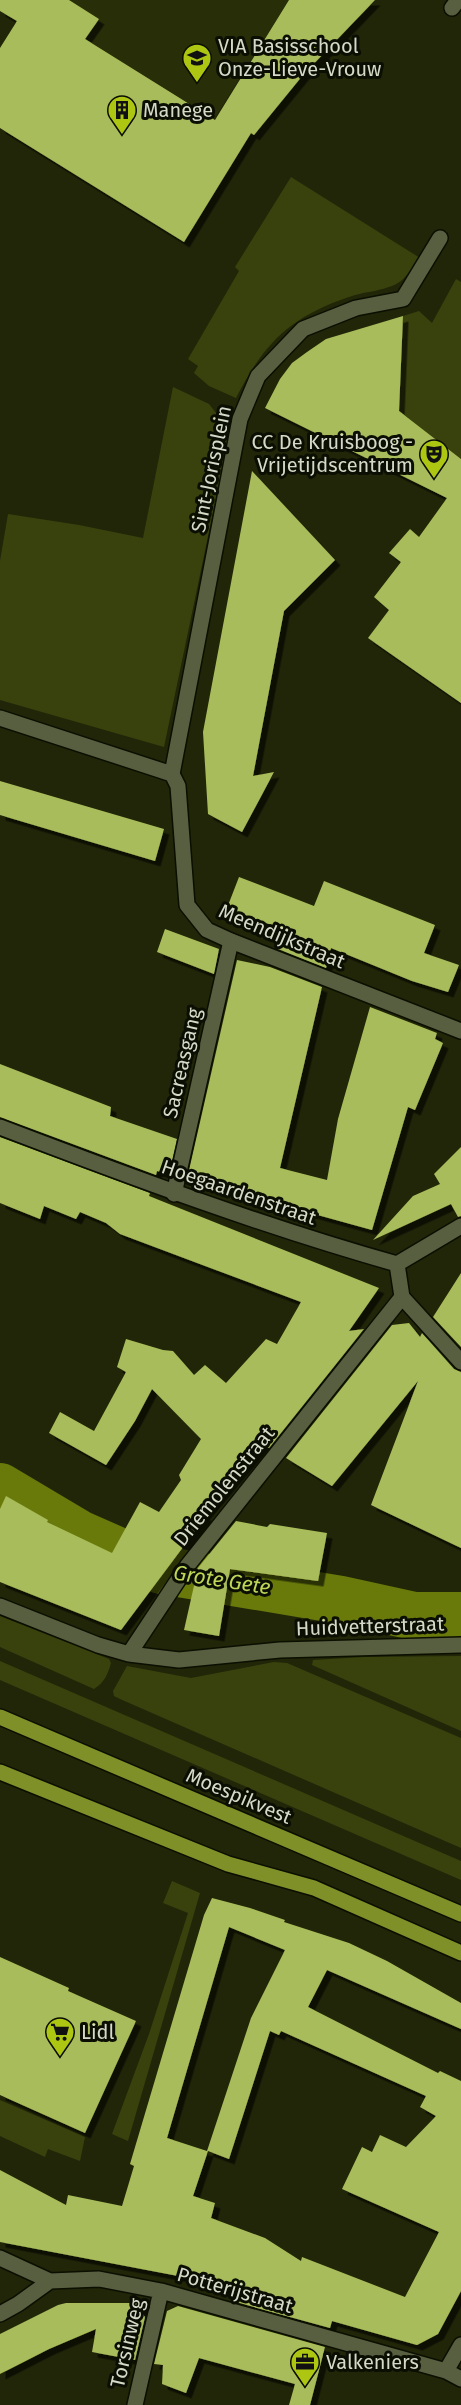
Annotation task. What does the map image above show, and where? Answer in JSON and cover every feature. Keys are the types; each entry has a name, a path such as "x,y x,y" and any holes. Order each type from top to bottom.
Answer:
{"main road":[{"name":"Moespikvest","path":"0,1717 461,1914"},
{"path":"0,1772 228,1864 314,1888 461,1953"}],"street":[{"name":"Sint-Jorisplein","path":"172,774 240,419 258,376 303,329 356,308 403,299 440,238"},
{"path":"0,718 172,774"},
{"name":"Meendijkstraat","path":"172,774 178,786 187,905 207,930 231,942 461,1031"},
{"name":"Sacreasgang","path":"174,1194 231,942"},
{"name":"Hoegaardenstraat","path":"0,1128 174,1194 317,1241 397,1264"},
{"path":"461,1226 397,1264 402,1297 461,1362"},
{"name":"Driemolenstraat","path":"129,1654 188,1565 402,1297"},
{"path":"0,1606 98,1645 129,1654"},
{"name":"Huidvetterstraat","path":"129,1654 179,1660 280,1650 461,1645"},
{"path":"0,2258 50,2281 0,2314"},
{"name":"Potterijstraat","path":"50,2281 99,2279 161,2291 446,2371 461,2379"},
{"name":"Torsinweg","path":"135,2405 161,2291"},
{"path":"446,2371 461,2345"}],"shaded area":[{"name":"VIA Basisschool Onze-Lieve-Vrouw","path":"0,0 289,0 214,119 85,39 73,57 0,11"},
{"path":"291,177 420,258 397,284 328,305 295,323 281,334 257,362 236,398 209,386 194,373 198,366 188,359 239,271 235,267"},
{"path":"456,279 461,282 461,459 399,411 403,316 419,311 432,323"},
{"path":"173,387 209,404 230,431 164,747 0,700 0,561 8,514 143,538"},
{"path":"0,1616 109,1659 111,1663 105,1678 94,1689 0,1647"},
{"path":"461,1656 461,1731 312,1665 313,1660"},
{"path":"0,1661 461,1861 461,1880 0,1680"},
{"path":"274,1662 287,1663 461,1738 461,1848 120,1699 114,1696 113,1691 127,1666 191,1678"},
{"path":"172,1881 200,1893 128,2141 112,2134 149,2034 188,1913 163,1903"},
{"path":"0,2100 85,2137 80,2161 48,2149 45,2157 0,2136"}],"building":[{"name":"Manege","path":"0,0 69,0 99,19 85,39 215,120 289,0 375,0 303,75 254,135 251,133 184,242 0,128 0,48 17,21 0,11"},
{"name":"CC De Kruisboog - Vrijetijdscentrum","path":"403,316 399,411 461,459 461,703 368,638 389,610 374,597 401,562 389,553 410,529 419,537 447,498 265,408 280,379 292,363 326,339"},
{"path":"252,471 335,560 284,611 253,776 274,772 242,832 208,814 203,732"},
{"path":"0,781 164,829 155,861 0,815"},
{"path":"239,877 314,906 324,881 435,925 424,953 459,965 448,992 412,981 331,948 326,968 278,949 282,929 227,908"},
{"path":"165,929 219,949 214,974 157,952"},
{"path":"237,960 270,967 322,987 280,1168 327,1180 338,1119 370,1007 437,1033 435,1039 443,1043 415,1110 408,1107 372,1230 187,1179"},
{"path":"0,1064 111,1107 110,1116 177,1139 169,1174 157,1171 156,1175 0,1117"},
{"path":"0,1137 150,1193 149,1196 379,1288 349,1331 364,1329 269,1448 263,1445 204,1515 207,1515 121,1630 0,1582 0,1509 6,1496 48,1520 47,1522 112,1553 140,1502 159,1512 181,1480 179,1475 201,1439 152,1389 135,1421 106,1465 49,1433 60,1412 94,1431 126,1372 117,1367 126,1339 173,1351 194,1375 205,1365 226,1383 266,1339 277,1344 301,1302 120,1234 106,1223 80,1212 76,1219 44,1206 40,1219 0,1203"},
{"path":"461,1147 461,1216 458,1217 451,1204 373,1240 413,1196 440,1184 434,1174"},
{"path":"461,1273 461,1347 433,1317"},
{"path":"409,1323 420,1337 422,1333 454,1369 461,1372 461,1548 371,1505 418,1381 332,1486 286,1458 392,1325"},
{"path":"236,1521 267,1527 270,1524 327,1533 318,1581 230,1569 219,1636 184,1630 198,1568"},
{"path":"212,1898 250,1908 285,1920 284,1922 349,1943 387,1961 461,2003 461,2029 327,1970 308,2007 438,2073 440,2071 461,2081 461,2291 438,2334 417,2345 332,2321 330,2328 232,2301 240,2301 241,2288 0,2242 0,2170 66,2205 68,2195 122,2206 134,2166 130,2164 204,1915","holes":["229,1927 285,1950 251,2018 207,2151 167,2138","270,2031 279,2035 281,2031 426,2096 420,2107 436,2116 406,2147 380,2135 372,2152 362,2147 342,2189 439,2232 405,2297 302,2257 301,2261 265,2238 211,2218 215,2203 193,2196 208,2151 229,2159"]},
{"name":"Lidl","path":"0,1957 69,1988 68,1991 136,2021 85,2133 0,2095"},
{"path":"66,2303 148,2303 147,2308 140,2311 145,2317 135,2360 92,2352 96,2329 49,2349 0,2374 0,2334"},
{"path":"178,2306 325,2347 310,2405 289,2405 295,2384 199,2358 186,2393 162,2384 163,2365 154,2364 167,2311"}],"waterway":[{"name":"Grote Gete","path":"0,1487 79,1534 161,1570 341,1600 414,1616 461,1616"}],"place":[{"name":"VIA Basisschool Onze-Lieve-Vrouw","path":"197,84"},
{"name":"Manege","path":"122,136"},
{"name":"CC De Kruisboog - Vrijetijdscentrum","path":"434,480"},
{"name":"Lidl","path":"60,2058"},
{"name":"Valkeniers","path":"305,2388"}]}
